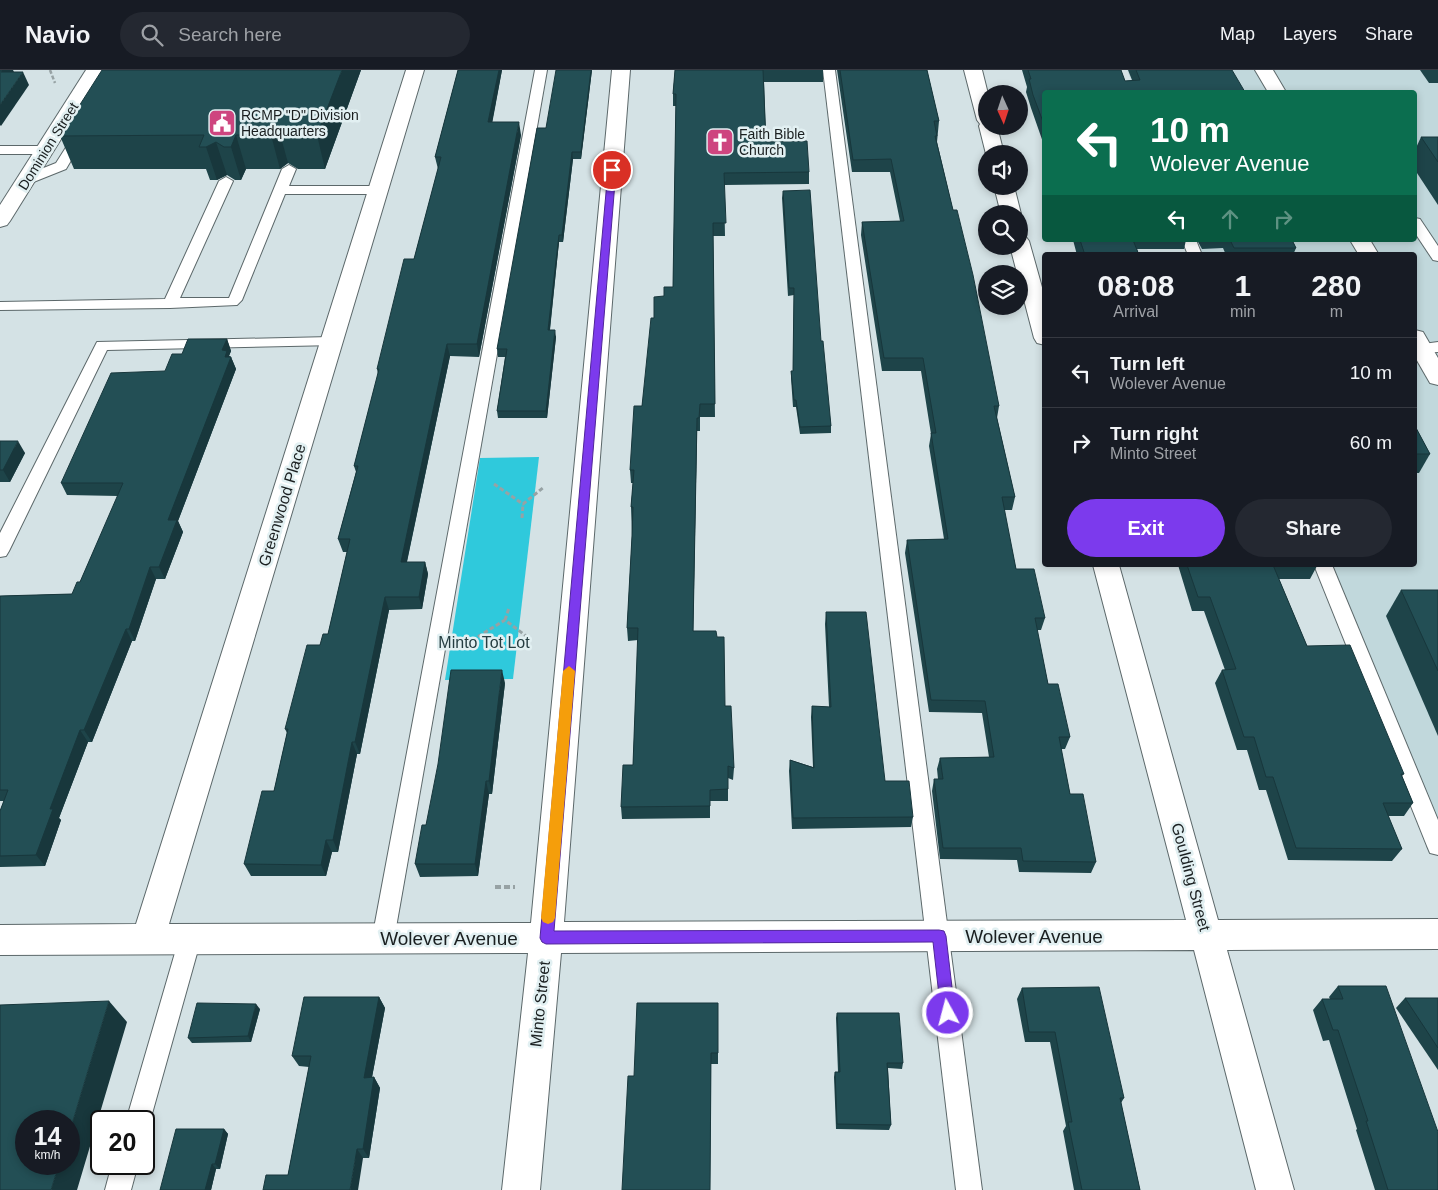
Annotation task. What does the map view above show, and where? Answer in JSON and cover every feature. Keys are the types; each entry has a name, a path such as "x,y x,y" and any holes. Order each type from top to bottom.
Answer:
{"street":[{"name":"Dominion Street","path":"0,221 45,150 89,94 96,70"},
{"name":"Greenwood Place","path":"148,940 415,70"},
{"name":"Minto Street","path":"521,1190 546,938 621,70"},
{"path":"973,70 978,89"},
{"path":"1264,70 1276,90"},
{"path":"1023,255 1042,327"},
{"path":"1425,344 1438,378"},
{"name":"Goulding Street","path":"1107,567 1275,1190"},
{"name":"Wolever Avenue","path":"0,940 1438,934"}],"lane":[{"path":"383,939 540,70"},
{"path":"829,70 939,936 969,1190"},
{"path":"26,180 61,166 88,121"},
{"path":"0,150 45,150"},
{"path":"0,306 227,304 235,300 288,169"},
{"path":"170,304 226,180"},
{"path":"280,190 378,190"},
{"path":"1417,225 1438,257"},
{"path":"0,550 102,344 332,342"},
{"path":"1324,567 1438,846"},
{"path":"141,1110 190,939"},
{"path":"118,1190 122,1175"}],"path":[{"path":"50,70 55,83"},
{"path":"468,467 523,504"},
{"path":"522,518 523,504 544,487"},
{"path":"432,670 476,637 504,620 509,608"},
{"path":"504,620 526,636"}],"shaded area":[{"path":"1127,70 1438,70 1438,826 1331,567 1417,567 1417,252 1202,252 1198,242 1417,242 1417,90 1135,90"}],"green space":[{"name":"Minto Tot Lot","path":"539,457 513,679 445,680 480,458"}],"building":[{"path":"0,70 2,70 1,72 23,72 0,105"},
{"path":"102,70 342,70 317,135 289,135 279,130 271,135 236,135 231,147 224,147 216,142 206,147 199,147 204,135 60,136"},
{"path":"458,70 499,70 488,122 519,122 477,344 447,344 401,562 425,562 419,597 385,597 355,742 352,742 333,840 326,840 321,865 244,864 262,791 274,791 288,729 285,729 307,645 320,645 323,634 328,634 350,539 338,539 358,466 354,466 379,369 377,369 404,259 414,259 441,157 435,157"},
{"path":"556,70 591,70 581,152 572,152 562,235 559,235 548,330 555,330 546,411 497,411 507,349 497,349 537,128 546,128"},
{"path":"675,70 763,70 766,142 807,141 809,172 724,173 726,223 713,223 715,404 700,404 699,418 697,418 693,631 716,631 717,637 724,637 725,706 731,706 734,768 728,766 728,789 710,790 710,806 621,807 623,765 633,765 638,628 627,628 633,507 631,507 634,470 630,470 634,406 642,406 651,318 654,318 654,297 664,296 664,287 673,287 676,94 673,94"},
{"path":"840,70 927,70 939,121 934,121 937,136 935,136 953,210 957,210 973,275 978,300 978,315 981,315 999,406 994,406 1015,497 1002,497 1016,569 1034,569 1045,618 1035,618 1048,684 1058,684 1070,737 1059,737 1070,794 1083,794 1096,862 1023,861 1021,848 943,848 934,779 943,779 940,758 994,757 985,701 931,700 907,540 948,539 931,433 936,433 923,358 884,358 862,222 904,221 891,159 853,160"},
{"path":"1028,70 1121,70 1125,81 1140,80 1136,70 1232,70 1244,90 1042,90 1042,119 1033,95 1029,79 1031,79"},
{"path":"1421,137 1438,137 1438,162"},
{"path":"810,190 821,341 823,341 831,426 800,427 796,400 794,400 791,371 793,371 794,288 789,288 783,191"},
{"path":"1081,242 1134,242 1138,252 1084,252"},
{"path":"1231,242 1293,242 1296,248 1234,248"},
{"path":"188,339 227,339 222,350 227,351 225,357 231,357 168,520 177,520 159,567 150,567 129,629 126,629 84,730 80,730 50,809 53,809 36,855 0,856 0,811 8,790 0,790 0,596 72,594 77,582 80,582 123,483 61,483 111,373 165,371 172,354 182,354"},
{"path":"1417,430 1430,454 1417,454"},
{"path":"0,441 18,441 3,470 0,470"},
{"path":"1188,567 1274,567 1307,646 1350,645 1404,774 1401,774 1413,803 1383,803 1402,849 1296,848 1273,777 1266,777 1254,737 1244,737 1222,670 1236,669 1210,597 1198,597"},
{"path":"1401,590 1438,590 1438,671"},
{"path":"826,612 866,612 885,781 909,781 913,817 793,818 790,760 814,768 812,706 831,707"},
{"path":"451,670 502,670 489,781 486,781 475,864 415,864 422,825 426,825 438,764"},
{"path":"1338,986 1386,986 1438,1132 1438,1190 1388,1190 1338,1030 1333,1030 1322,999 1343,999"},
{"path":"1099,987 1124,1098 1120,1098 1140,1190 1082,1190 1068,1122 1072,1122 1055,1032 1029,1032 1022,988"},
{"path":"304,997 379,997 364,1078 374,1077 363,1149 357,1149 350,1190 263,1190 266,1175 288,1175 311,1056 292,1056"},
{"path":"1405,998 1438,998 1438,1048"},
{"path":"109,1001 76,1110 15,1110 15,1175 56,1175 51,1190 0,1190 0,1005"},
{"path":"197,1003 256,1004 248,1036 188,1038"},
{"path":"637,1003 718,1003 718,1053 711,1053 710,1190 622,1190 628,1076 634,1076"},
{"path":"837,1013 899,1013 903,1063 887,1063 891,1125 837,1124 835,1072 840,1072"},
{"path":"176,1129 224,1129 215,1164 212,1164 205,1190 160,1190"}],"slow traffic":[{"path":"548,918 569,671"}],"place":[{"name":"RCMP \"D\" Division Headquarters","path":"222,123"},
{"name":"Faith Bible Church","path":"720,142"}],"route":[{"path":"612,170 546,938 939,936 948,1013"}]}
